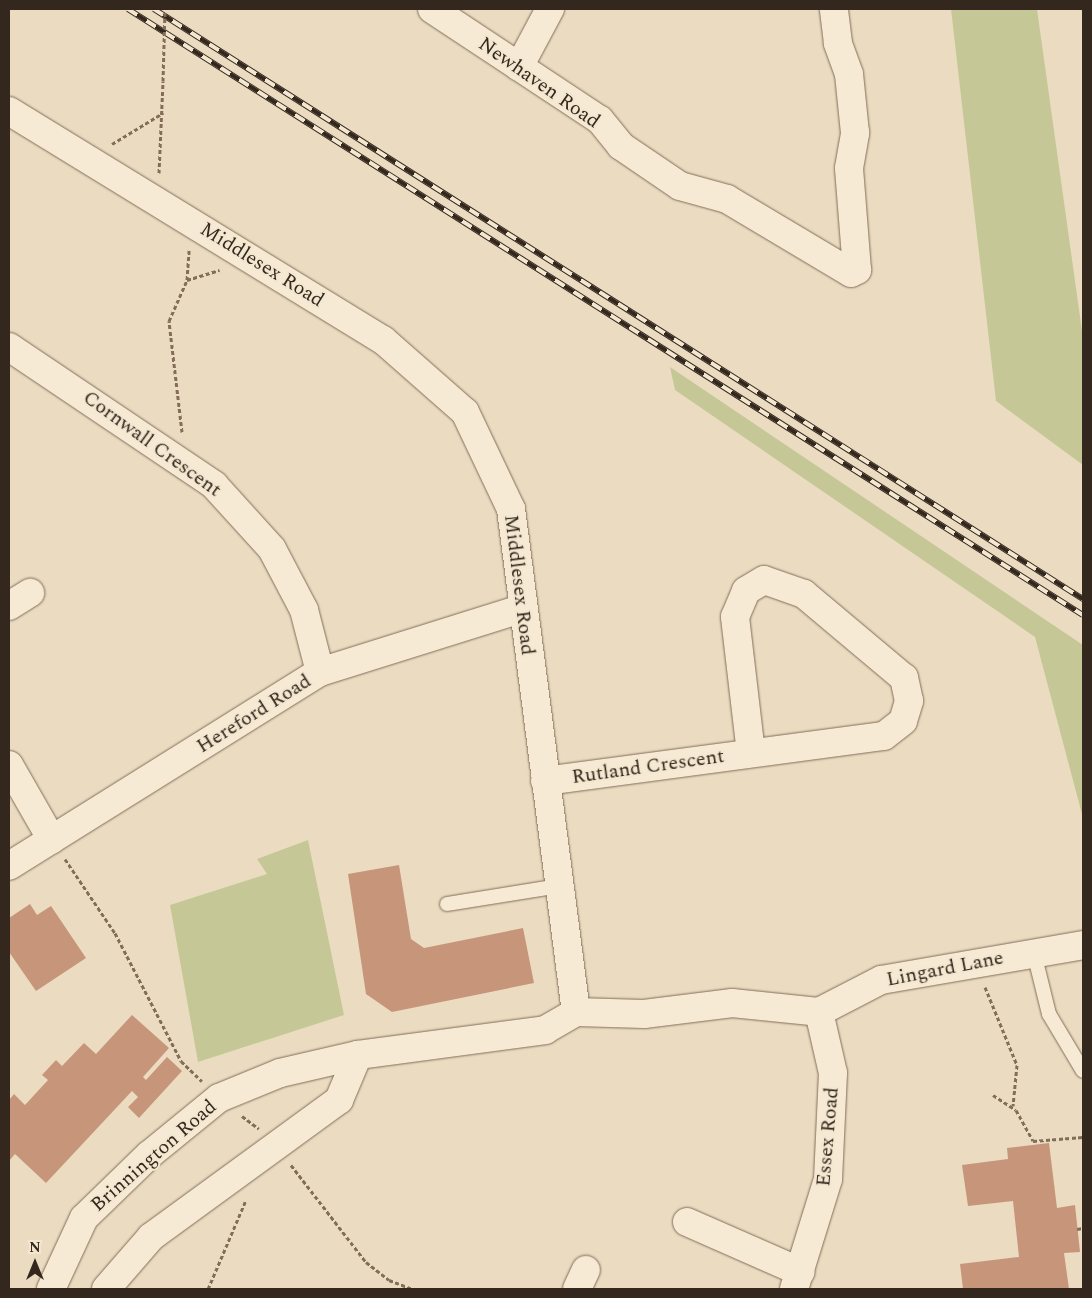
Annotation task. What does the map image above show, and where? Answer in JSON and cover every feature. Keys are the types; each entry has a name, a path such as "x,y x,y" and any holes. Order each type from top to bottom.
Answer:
{"street":[{"name":"Newhaven Road","path":"432,9 600,120 621,146 680,186 727,199 851,273 857,270 849,168 855,133 849,74 838,43 834,9"},
{"path":"518,67 550,9"},
{"name":"Middlesex Road","path":"9,111 384,340 465,412 511,510 521,608 576,1012"},
{"name":"Cornwall Crescent","path":"9,347 214,485 272,549 304,610 320,672"},
{"name":"Rutland Crescent","path":"546,781 884,736 903,721 909,701 904,678 804,594 764,580 746,591 735,617 751,753"},
{"name":"Hereford Road","path":"9,866 320,672 521,608"},
{"path":"9,765 52,840"},
{"name":"Lingard Lane","path":"819,1012 881,980 981,961 1083,945"},
{"path":"576,1012 644,1014 732,1003 819,1012"},
{"name":"Brinnington Road","path":"51,1289 84,1218 219,1098 280,1073 358,1055 545,1030 576,1012"},
{"name":"Essex Road","path":"797,1280 828,1179 833,1073 819,1012"},
{"path":"106,1289 151,1237 277,1143 339,1100 358,1055"},
{"path":"687,1222 797,1280"}],"lane":[{"path":"447,904 559,886"},
{"path":"1034,953 1049,1014 1083,1071"}],"path":[{"path":"148,196 162,166 165,9"},
{"path":"98,165 116,138 163,113"},
{"path":"186,466 169,321 187,280 192,222"},
{"path":"52,840 115,933 182,1061 219,1098 277,1143 304,1186 366,1262 389,1280 412,1289"},
{"path":"981,961 989,1003 1017,1065 1013,1106"},
{"path":"992,1095 1013,1106 1033,1141 1083,1137"},
{"path":"208,1289 250,1193"},
{"path":"1078,1229 1083,1228"}],"green space":[{"path":"951,9 1037,9 1083,338 1083,465 996,401"},
{"path":"670,367 1083,645 1083,818 1035,637 675,390"},
{"path":"308,840 344,1015 198,1062 170,905 267,874 257,859"}],"building":[{"path":"399,865 411,939 424,948 523,928 534,983 392,1012 366,994 348,874"},
{"path":"30,904 37,915 51,906 86,958 36,991 9,952 9,918"},
{"path":"132,1015 169,1048 143,1077 146,1080 167,1057 182,1071 139,1118 128,1107 138,1097 132,1091 46,1183 15,1154 9,1161 9,1100 14,1094 25,1105 48,1080 42,1075 56,1060 62,1066 84,1043 96,1054"},
{"path":"1049,1143 1057,1208 1075,1205 1080,1252 1064,1253 1069,1289 963,1289 960,1264 1019,1257 1013,1201 968,1206 962,1165 1008,1159 1007,1148"}],"railway":[{"path":"128,9 1083,615"},
{"path":"154,9 1083,599"}]}
